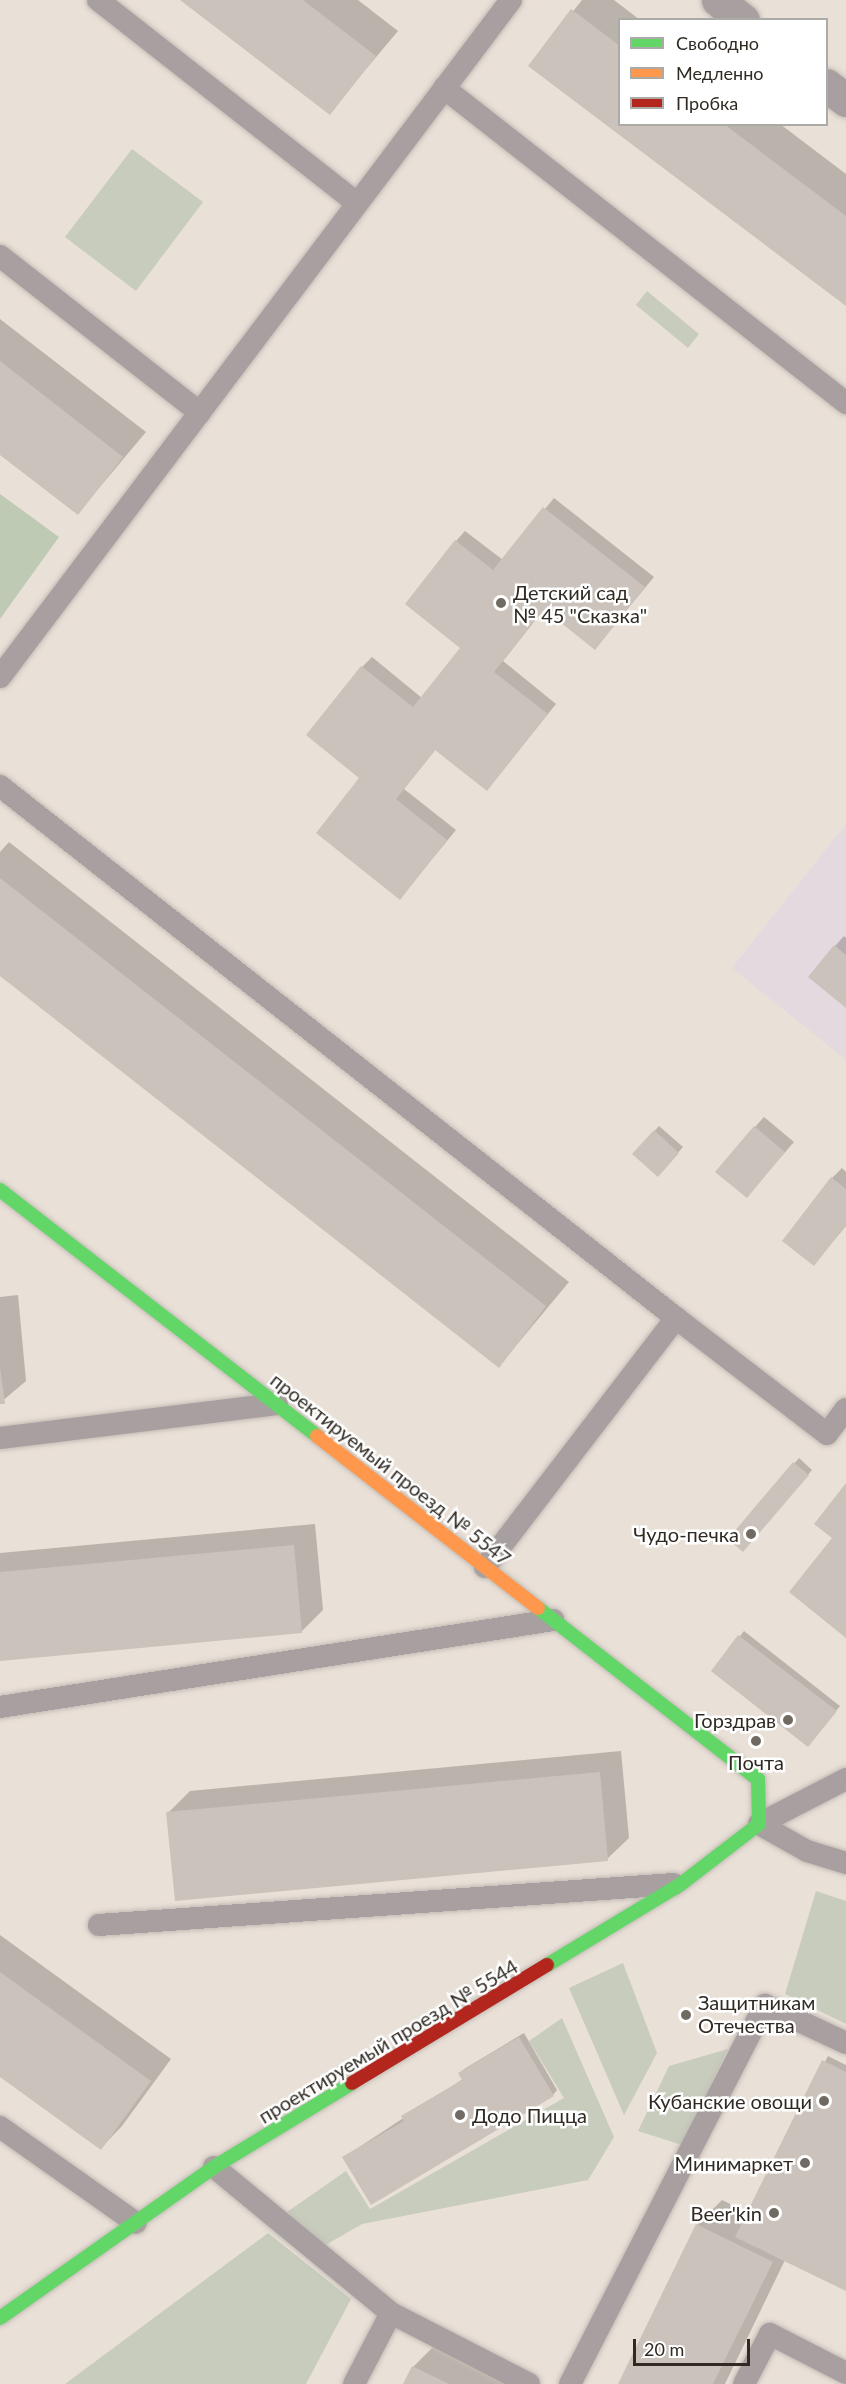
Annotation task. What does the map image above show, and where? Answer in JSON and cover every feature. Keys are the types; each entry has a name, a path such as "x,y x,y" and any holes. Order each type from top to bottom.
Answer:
{"street":[{"path":"718,0 740,18"},
{"path":"828,86 846,100"},
{"name":"проектируемый проезд № 5547","path":"0,1190 758,1779 759,1824"},
{"name":"проектируемый проезд № 5544","path":"0,2318 214,2167 297,2120 681,1884 759,1824"}],"lane":[{"path":"98,0 357,203"},
{"path":"0,677 511,0"},
{"path":"444,88 846,403"},
{"path":"0,256 200,412"},
{"path":"0,786 676,1318 827,1434 846,1409"},
{"path":"485,1567 676,1318"},
{"path":"0,1438 277,1404"},
{"path":"0,1707 554,1620"},
{"path":"759,1824 846,1779"},
{"path":"759,1824 807,1851 846,1863"},
{"path":"99,1925 681,1884"},
{"path":"570,2384 765,2005 846,2043"},
{"path":"0,2127 136,2223"},
{"path":"214,2167 390,2313 529,2384"},
{"path":"354,2384 390,2313"},
{"path":"744,2384 770,2334 846,2373"}],"shaded area":[{"path":"846,824 846,1060 732,968"}],"green space":[{"path":"132,149 203,202 136,291 65,237"},
{"path":"647,291 699,334 688,348 636,305"},
{"path":"0,494 59,537 0,619"},
{"path":"816,1891 846,1901 846,2024 785,1994"},
{"path":"623,1963 657,2053 624,2115 569,1988"},
{"path":"562,2018 614,2137 588,2180 362,2224 322,2247 287,2212 346,2171 370,2209 564,2098 529,2041"},
{"path":"728,2049 682,2145 638,2131 669,2066"},
{"path":"268,2233 351,2299 306,2384 65,2384"}],"building":[{"path":"180,0 303,0 376,56 330,115"},
{"path":"571,9 618,44 618,126 727,126 846,216 846,306 528,66"},
{"path":"0,361 123,457 78,515 0,455"},
{"path":"543,507 645,587 595,650 544,609 494,672 548,714 487,791 435,750 396,799 447,840 400,900 316,833 359,778 306,735 361,666 413,707 460,648 405,604 455,540 493,570"},
{"path":"0,878 546,1306 499,1368 0,976"},
{"path":"834,945 846,955 846,1008 808,977"},
{"path":"754,1126 785,1152 747,1198 715,1172"},
{"path":"654,1130 679,1153 658,1177 632,1154"},
{"path":"831,1177 846,1189 846,1225 814,1266 782,1241"},
{"path":"0,1367 5,1404 0,1404"},
{"path":"793,1462 809,1475 743,1552 728,1539"},
{"path":"846,1483 846,1638 789,1592 832,1538 814,1524"},
{"path":"294,1545 302,1633 0,1661 0,1572"},
{"path":"738,1635 837,1711 808,1747 711,1671"},
{"path":"600,1772 608,1861 175,1901 166,1812"},
{"path":"0,1972 151,2081 101,2150 0,2077"},
{"path":"519,2037 554,2096 371,2205 342,2157 404,2121 401,2116 462,2080 458,2073"},
{"path":"822,2060 846,2072 846,2291 735,2237"},
{"path":"696,2224 773,2262 713,2384 618,2384"},
{"path":"412,2366 449,2384 403,2384"}],"traffic: fast":[{"path":"0,1190 317,1436"},
{"path":"538,1608 758,1779 759,1824 681,1884 547,1965"},
{"path":"0,2318 214,2167 352,2083"}],"traffic: slow":[{"path":"317,1436 538,1608"}],"traffic: jam":[{"path":"352,2083 547,1965"}],"place":[{"name":"Детский сад № 45 \"Сказка\"","path":"501,603"},
{"name":"Чудо-печка","path":"751,1534"},
{"name":"Горздрав","path":"788,1720"},
{"name":"Почта","path":"756,1741"},
{"name":"Защитникам Отечества","path":"686,2015"},
{"name":"Кубанские овощи","path":"824,2101"},
{"name":"Додо Пицца","path":"460,2115"},
{"name":"Минимаркет","path":"805,2163"},
{"name":"Beer'kin","path":"774,2213"}]}
